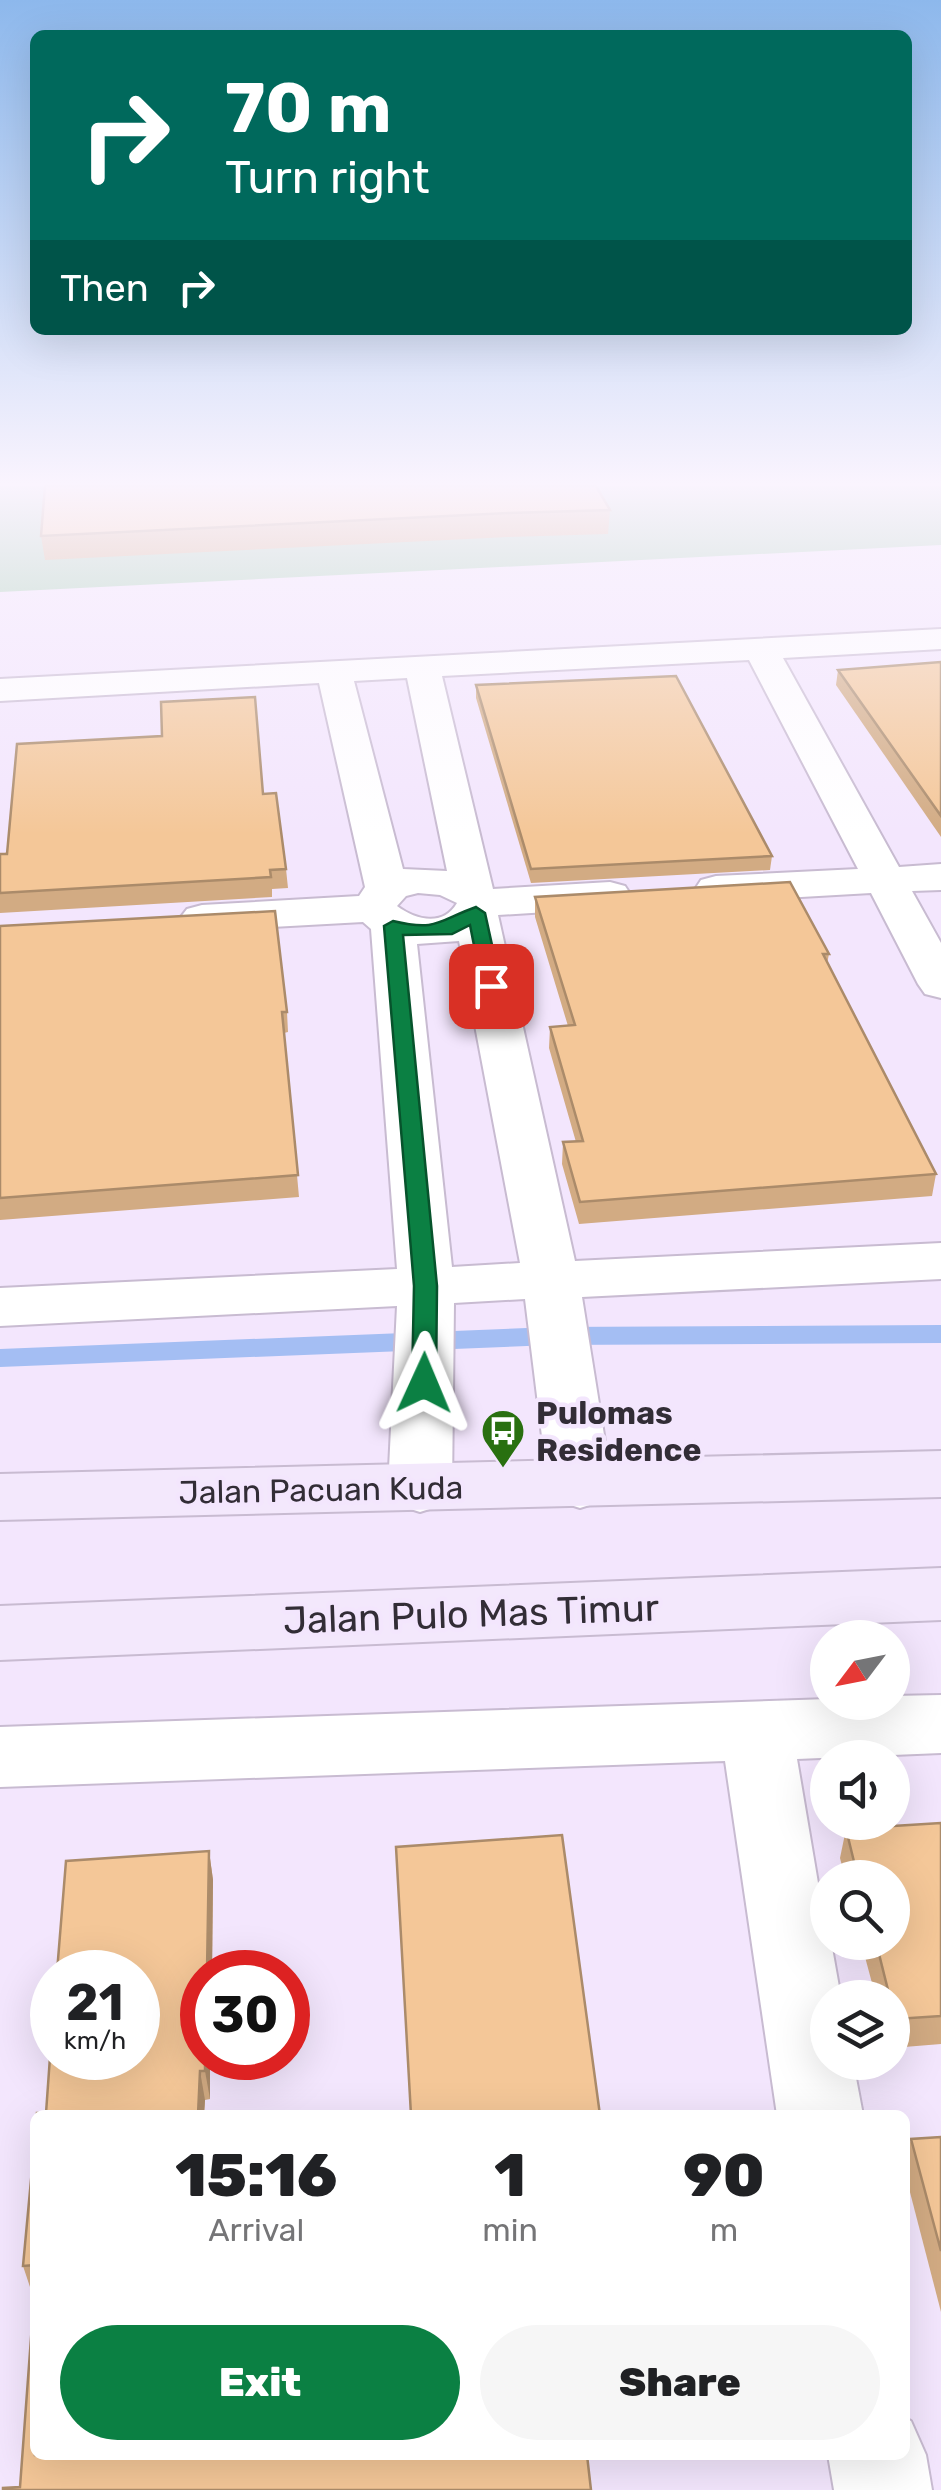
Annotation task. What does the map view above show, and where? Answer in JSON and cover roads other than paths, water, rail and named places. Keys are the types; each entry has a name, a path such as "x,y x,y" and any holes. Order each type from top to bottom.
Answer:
{"street":[{"path":"0,690 941,638"},
{"path":"761,650 941,984"},
{"path":"423,669 476,903 552,1295 576,1460"},
{"path":"335,674 385,908 425,1300 422,1466"},
{"path":"476,903 941,876"},
{"path":"158,921 385,908 422,880 460,886 476,903"},
{"path":"0,1307 552,1295 941,1261"},
{"name":"Jalan Pacuan Kuda","path":"0,1497 422,1466 576,1460 941,1474"},
{"name":"Jalan Pulo Mas Timur","path":"0,1633 941,1594"},
{"path":"0,1757 941,1724"},
{"path":"756,1731 819,2110"},
{"path":"878,2460 883,2490"}],"waterway":[{"path":"0,1358 552,1336 941,1334"}],"place":[{"name":"Pulomas Residence","path":"503,1469"}]}
